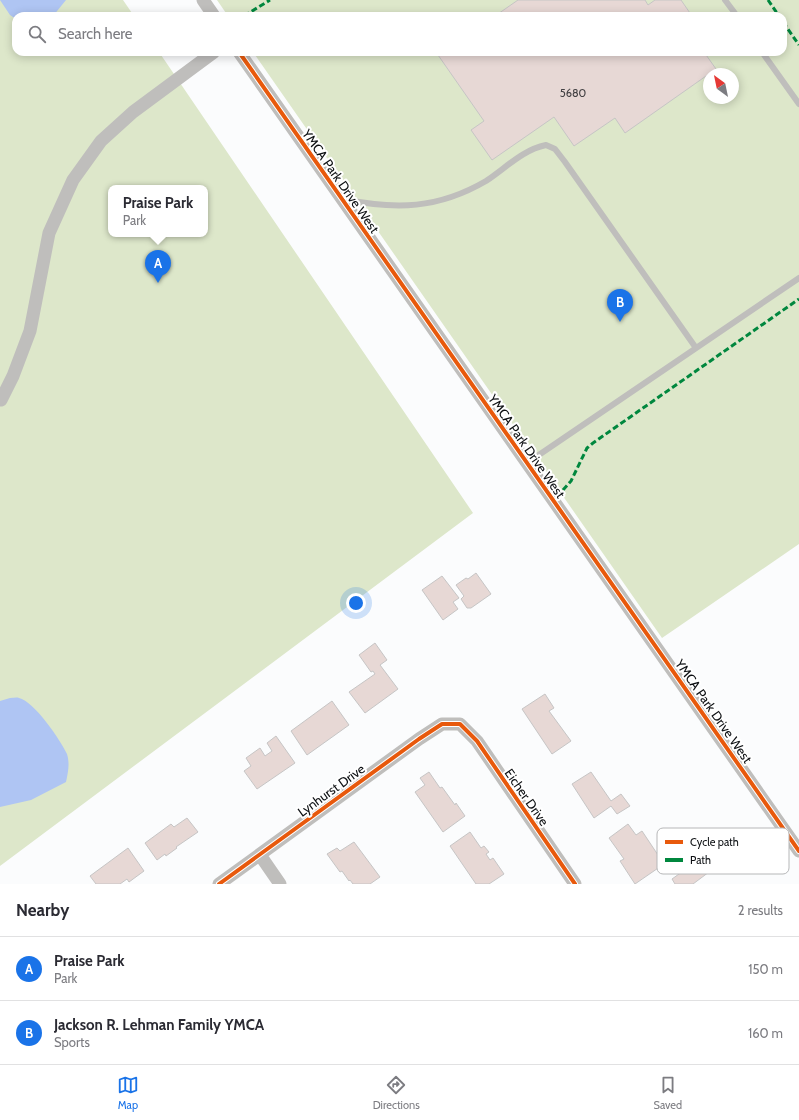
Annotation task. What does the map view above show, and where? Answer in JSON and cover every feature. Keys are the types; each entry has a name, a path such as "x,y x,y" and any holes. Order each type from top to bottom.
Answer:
{"street":[{"path":"203,0 211,12"},
{"path":"1,400 13,376 30,332 49,233 73,180 101,141 128,116 208,56"},
{"name":"YMCA Park Drive West","path":"242,56 783,828"},
{"name":"Lynhurst Drive","path":"219,884 419,739 442,724 460,724"},
{"name":"Eicher Drive","path":"460,724 477,741 575,884"},
{"name":"YMCA Park Drive West","path":"789,837 799,851"},
{"path":"260,855 280,884"}],"lane":[{"path":"725,0 734,12"},
{"path":"765,56 799,104"},
{"path":"342,199 386,206 426,204 446,199 486,180 533,148 546,144 555,149 696,348"},
{"path":"527,463 799,278"}],"green space":[{"path":"0,0 123,0 131,12 12,12 12,56 162,56 473,513 0,866"},
{"path":"217,0 799,0 799,544 662,638 256,56 787,56 787,12 225,12"}],"water":[{"path":"0,0 66,0 56,12 12,12 12,16"},
{"path":"10,698 18,698 25,701 32,706 46,722 67,754 68,768 66,782 31,800 0,807 0,701"}],"building":[{"path":"518,0 645,0 648,5 655,0 681,0 689,12 501,12"},
{"path":"439,56 707,56 715,68 703,68 703,78 625,133 615,118 574,146 554,117 492,160 471,130 484,121"},
{"path":"476,573 491,594 471,608 467,608 461,599 464,596 456,585"},
{"path":"442,576 459,598 453,602 458,609 443,620 422,590"},
{"path":"375,643 387,660 380,665 398,689 365,713 349,692 375,674 373,671 371,672 359,655"},
{"path":"545,694 554,708 549,711 571,741 552,754 522,709"},
{"path":"332,701 349,725 307,755 291,731"},
{"path":"276,736 295,763 257,789 244,771 251,766 246,758 260,748 265,756 272,751 267,743"},
{"path":"429,772 440,788 442,787 465,816 443,832 415,792 425,785 420,778"},
{"path":"591,772 611,801 621,794 630,806 617,814 611,806 594,818 572,784"},
{"path":"187,818 198,832 166,856 165,854 157,860 145,843 171,824 174,827"},
{"path":"628,824 636,835 642,831 657,854 657,869 635,884 620,861 624,859 609,838"},
{"path":"470,832 481,848 484,846 489,852 486,854 490,860 493,858 504,874 489,884 476,884 450,846"},
{"path":"354,842 380,877 370,884 353,884 342,871 340,872 327,854 337,848 340,851"},
{"path":"128,848 144,871 129,882 127,879 120,884 96,884 90,876"},
{"path":"679,874 706,874 693,884 675,884 672,879"}],"marked path":[{"path":"250,12 270,0"},
{"path":"768,0 776,12"},
{"path":"787,28 799,45"},
{"path":"563,490 571,481 587,448 593,443 799,299"}],"cycle path":[{"path":"242,56 783,828"},
{"path":"219,884 419,739 442,724 460,724 477,741 575,884"},
{"path":"789,837 799,851"}],"place":[{"name":"Praise Park","path":"158,283"},
{"name":"Jackson R. Lehman Family YMCA","path":"620,322"}]}
